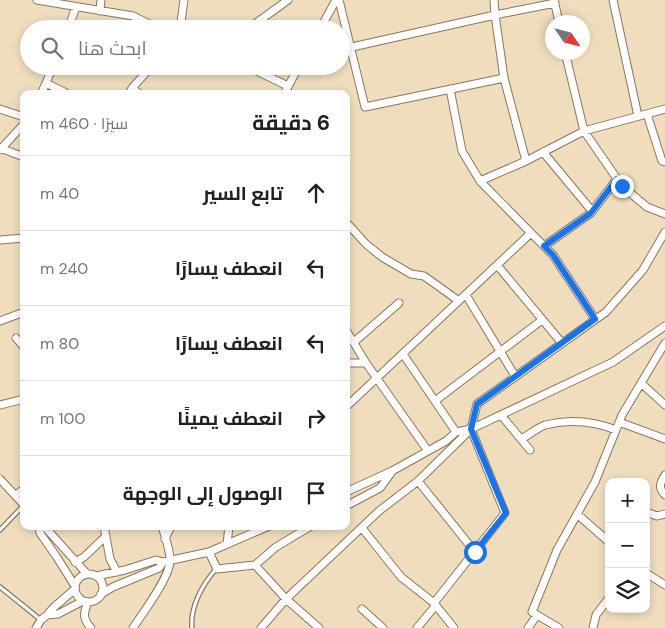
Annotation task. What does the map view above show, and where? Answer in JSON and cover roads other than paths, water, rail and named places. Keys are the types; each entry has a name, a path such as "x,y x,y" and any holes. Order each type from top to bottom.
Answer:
{"street":[{"path":"37,0 133,16 141,20"},
{"path":"100,11 101,0"},
{"path":"181,20 184,0"},
{"path":"260,20 288,0"},
{"path":"326,20 338,0"},
{"path":"338,0 344,20"},
{"path":"494,0 504,78 526,161"},
{"path":"613,0 638,116"},
{"path":"352,47 554,2 557,15"},
{"path":"71,20 76,7"},
{"path":"350,40 365,107 504,78"},
{"path":"567,60 584,132 622,186 647,206 665,214"},
{"path":"43,90 49,75"},
{"path":"131,90 144,75"},
{"path":"265,75 288,86"},
{"path":"286,90 294,75"},
{"path":"46,83 60,90"},
{"path":"450,89 462,151 480,182 553,255 595,319"},
{"path":"480,182 584,132 665,109"},
{"path":"0,110 20,117"},
{"path":"647,114 662,161 665,162"},
{"path":"20,128 0,149 20,156"},
{"path":"543,152 592,211"},
{"path":"544,246 592,211 617,179"},
{"path":"350,226 382,258 411,274 424,276 459,301"},
{"path":"261,628 286,599 379,511 418,481 471,429 477,404 561,342 606,312 642,270 665,232"},
{"path":"350,402 531,233"},
{"path":"0,240 20,238"},
{"path":"497,265 561,342"},
{"path":"466,295 515,376"},
{"path":"354,342 399,303"},
{"path":"0,321 20,314"},
{"path":"435,401 542,320"},
{"path":"350,490 392,471 446,441 456,432 471,429 613,362 665,326"},
{"path":"350,336 366,363 428,451"},
{"path":"16,338 20,342"},
{"path":"559,628 532,612 557,550 595,482 617,426 665,343"},
{"path":"403,354 456,432"},
{"path":"350,363 366,363"},
{"path":"641,383 665,405"},
{"path":"0,405 20,400"},
{"path":"501,415 530,450"},
{"path":"521,439 544,426 564,422 585,421 617,426 665,439"},
{"path":"417,628 506,513 471,429"},
{"path":"350,504 380,488 392,471"},
{"path":"665,475 660,485 660,490 665,495"},
{"path":"0,479 20,500"},
{"path":"418,481 475,552"},
{"path":"16,496 20,492"},
{"path":"650,513 657,516 665,514"},
{"path":"577,514 605,537"},
{"path":"362,528 401,577 435,604 454,628"},
{"path":"40,530 75,588 77,595 86,601"},
{"path":"47,530 74,562 87,574 96,576 117,572 156,560 167,561 209,552 260,530"},
{"path":"105,530 110,559 117,572"},
{"path":"133,628 157,593 169,567 163,530"},
{"path":"166,539 169,530"},
{"path":"227,544 229,530"},
{"path":"209,552 217,569 255,565 276,547 304,530"},
{"path":"74,562 84,557 106,536"},
{"path":"47,615 58,614 86,601 97,600 101,594 113,587 159,568 167,561"},
{"path":"255,565 286,599 319,628"},
{"path":"36,628 41,620 75,588 79,578 87,574"},
{"path":"650,575 665,585"},
{"path":"96,576 102,583 101,594"},
{"path":"86,601 84,620 91,628"},
{"path":"593,628 596,615 605,603"},
{"path":"362,609 382,628"},
{"path":"528,628 537,615"}],"lane":[{"path":"0,530 20,509"},
{"path":"192,628 192,615 199,595 206,581 217,569"},
{"path":"0,587 41,620"}]}
